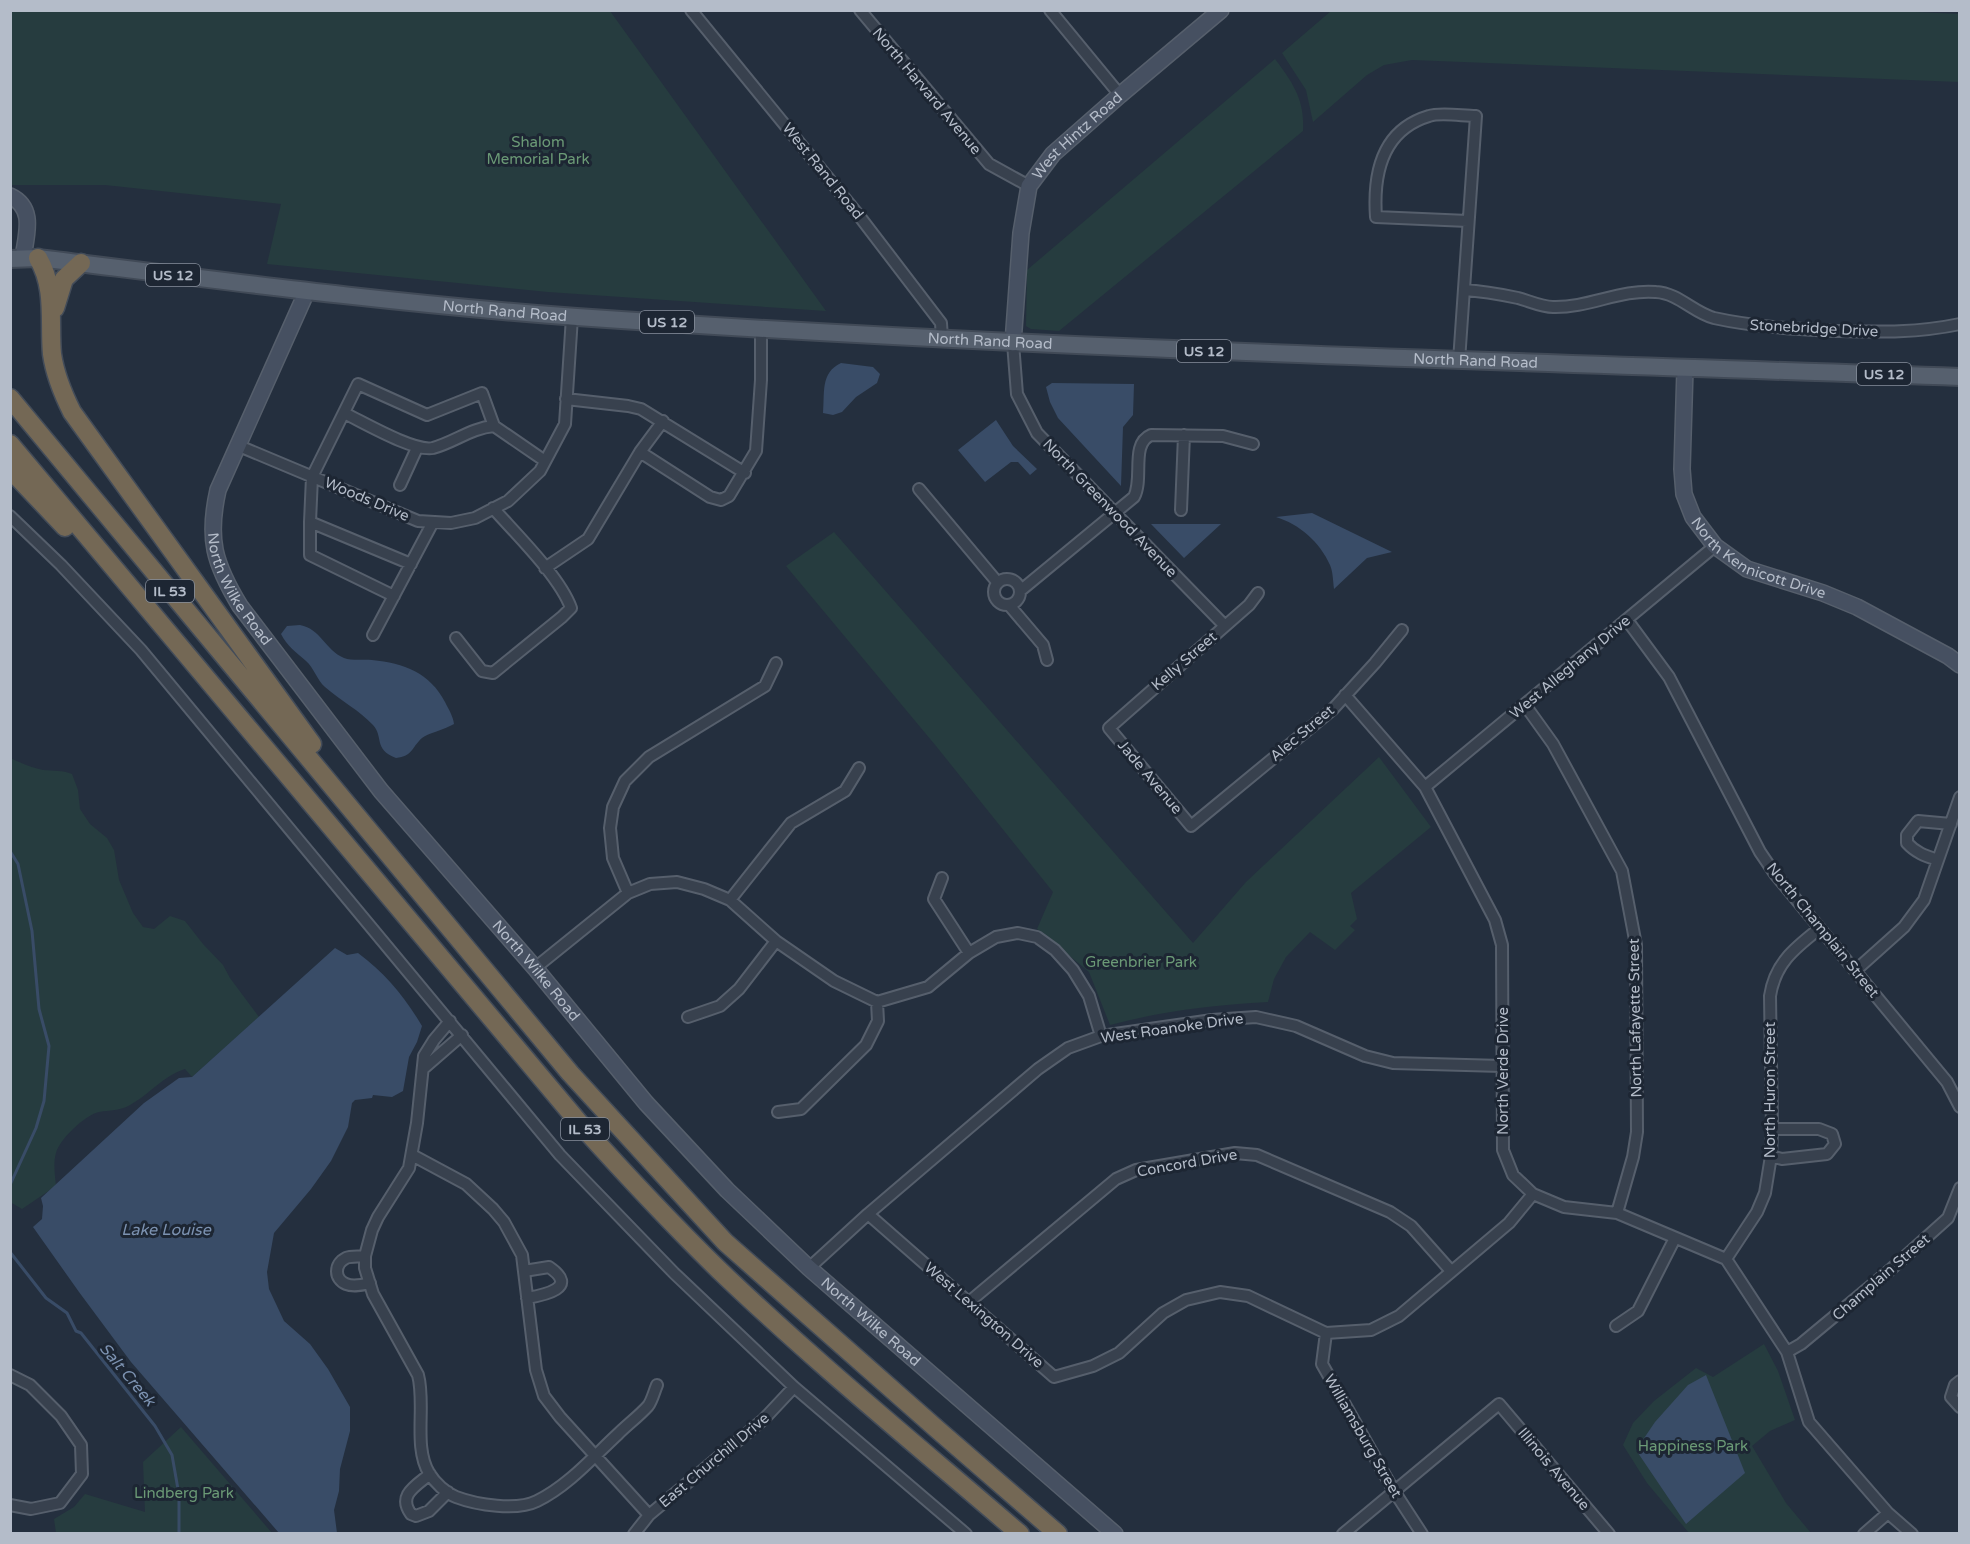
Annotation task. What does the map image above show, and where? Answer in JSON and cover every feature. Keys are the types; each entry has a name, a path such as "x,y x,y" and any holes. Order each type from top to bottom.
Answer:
{"highway":[{"path":"21,256 46,271 52,321 52,354 56,374 72,412 312,744 330,784"},
{"path":"52,321 63,279 81,263"},
{"name":"IL 53","path":"10,398 570,1073 725,1242 1058,1533"},
{"name":"IL 53","path":"10,444 581,1125 651,1202 720,1271 843,1383 1020,1533"},
{"path":"10,469 203,674"}],"main road":[{"name":"North Rand Road","path":"21,256 307,291 572,317 1013,343 1459,361 1959,377"}],"street":[{"name":"West Rand Road","path":"691,10 860,217 941,323 942,339"},
{"name":"North Harvard Avenue","path":"860,10 989,164 1029,186"},
{"path":"1050,10 1120,95"},
{"name":"West Hintz Road","path":"1013,343 1021,233 1029,186 1053,154 1221,10"},
{"path":"1459,361 1476,116 1430,115 1396,136 1387,145 1379,168 1375,194 1376,217 1468,221"},
{"path":"10,196 19,201 28,216 21,256"},
{"name":"Stonebridge Drive","path":"1464,290 1494,292 1551,308 1580,305 1626,292 1659,292 1707,316 1747,325 1787,329 1896,333 1930,330 1959,324"},
{"name":"North Wilke Road","path":"307,291 218,490 212,516 212,539 224,579 240,606 381,791 535,968 646,1103 727,1190 809,1268 1115,1533"},
{"name":"Woods Drive","path":"239,446 418,521 451,524 475,518 508,501 540,471 565,424 572,317"},
{"path":"640,452 710,497 717,500 729,496 756,451 762,380 761,328"},
{"name":"North Greenwood Avenue","path":"1013,343 1017,394 1037,434 1224,625"},
{"name":"North Kennicott Drive","path":"1685,369 1682,469 1684,494 1693,517 1715,546 1747,569 1823,593 1857,607 1948,656 1959,665"},
{"path":"394,596 310,555 312,477 358,384 427,415 482,393 494,426 545,461"},
{"path":"566,399 641,409 745,472"},
{"path":"344,413 417,448 432,448 480,428 494,426"},
{"path":"545,568 588,538 640,452 663,421"},
{"path":"1020,591 1134,497 1139,489 1140,445 1144,438 1151,435 1223,436 1253,444"},
{"path":"1181,510 1184,435"},
{"path":"400,485 417,448"},
{"path":"919,489 998,583"},
{"path":"456,638 482,671 493,673 571,608 567,596 493,508"},
{"path":"10,516 61,565 141,650 560,1155 674,1274 794,1387 966,1533"},
{"path":"310,522 411,564"},
{"path":"373,635 433,522"},
{"name":"West Alleghany Drive","path":"1425,787 1715,546"},
{"path":"1009,605 1019,598 1020,591 1014,580 1005,579 998,583 994,590 996,599 1002,604 1009,605 1043,645 1047,660"},
{"name":"Kelly Street","path":"1109,728 1248,605 1258,593"},
{"name":"North Champlain Street","path":"1627,620 1669,677 1760,852 1786,889 1856,970 1947,1083 1959,1107"},
{"name":"Alec Street","path":"1191,825 1333,709 1402,630"},
{"path":"628,893 613,858 610,828 613,807 625,781 649,757 765,686 776,663"},
{"name":"North Verde Drive","path":"1345,695 1425,787 1495,920 1502,945 1503,1150 1513,1175 1533,1194 1564,1207 1617,1213 1726,1259"},
{"name":"North Lafayette Street","path":"1525,705 1553,744 1622,871 1636,945 1637,1132 1634,1157 1617,1213"},
{"name":"Jade Avenue","path":"1109,728 1191,825"},
{"path":"730,900 791,823 845,791 859,768"},
{"path":"1856,970 1904,927 1924,900 1959,797"},
{"path":"1938,860 1912,849 1907,843 1907,835 1918,820 1951,824"},
{"path":"942,878 934,899 969,953"},
{"path":"535,968 628,893 650,884 677,882 704,889 730,900 776,941 834,981 877,1002 928,987 969,953 996,937 1018,933 1037,937 1055,950 1073,970 1089,996 1101,1036"},
{"name":"North Huron Street","path":"1726,1259 1765,1193 1771,1156 1772,1129 1771,986 1783,960 1819,929"},
{"path":"688,1017 720,1006 739,988 776,941"},
{"path":"778,1112 801,1109 866,1044 878,1021 877,1002"},
{"name":"West Roanoke Drive","path":"809,1268 868,1214 1038,1069 1068,1048 1101,1036 1212,1020 1256,1017 1296,1026 1365,1056 1393,1063 1502,1066"},
{"path":"450,1021 424,1056 409,1168 378,1217 365,1256 370,1283 387,1321 418,1375 422,1388 423,1461 430,1474 456,1497 489,1504 516,1506 535,1502 558,1488 649,1405 657,1385"},
{"path":"424,1068 462,1035"},
{"path":"1771,1156 1782,1159 1827,1155 1835,1144 1832,1134 1819,1129 1772,1129"},
{"name":"Concord Drive","path":"969,1302 1116,1179 1136,1170 1235,1153 1257,1155 1390,1212 1412,1226 1451,1271"},
{"path":"412,1155 466,1184 504,1222 522,1255 536,1370 544,1396 560,1417 649,1515"},
{"name":"Champlain Street","path":"1787,1352 1801,1344 1890,1270 1948,1218 1959,1188"},
{"name":"West Lexington Drive","path":"868,1214 1054,1377 1093,1366 1119,1353 1163,1313 1186,1300 1220,1292 1248,1296 1326,1333 1371,1330 1399,1316 1509,1223 1533,1194"},
{"path":"1616,1326 1638,1311 1675,1238"},
{"path":"365,1256 348,1257 337,1268 337,1275 340,1280 353,1286 370,1283"},
{"path":"1726,1259 1787,1352 1809,1422 1888,1513 1912,1533"},
{"path":"524,1271 549,1267 559,1276 560,1282 558,1288 552,1293 527,1298"},
{"name":"Williamsburg Street","path":"1326,1333 1322,1364 1394,1491 1422,1533"},
{"path":"10,1375 30,1385 61,1416 81,1445 82,1474 60,1503 31,1509 10,1504"},
{"path":"1959,1381 1955,1384 1951,1397 1959,1407"},
{"name":"East Churchill Drive","path":"634,1533 649,1515 764,1419 794,1387"},
{"name":"Illinois Avenue","path":"1394,1491 1499,1404 1609,1533"},
{"path":"430,1474 405,1497 404,1503 411,1514 416,1516 429,1510 448,1492"},
{"path":"1343,1533 1394,1491"},
{"path":"1864,1533 1888,1513"}],"green space":[{"name":"Shalom Memorial Park","path":"11,10 610,11 826,311 548,292 267,264 281,204 105,185 11,185"},
{"path":"1874,10 1959,14 1959,82 1412,60 1384,65 1367,75 1313,122 1306,90 1282,53 1331,11"},
{"path":"1275,59 1300,101 1303,131 1059,331 1031,329 1026,326 1027,270"},
{"name":"Greenbrier Park","path":"834,532 1193,943 1246,882 1379,757 1431,827 1351,893 1357,919 1350,926 1355,930 1335,950 1310,932 1286,957 1274,979 1268,1002 1188,1009 1110,1025 1089,972 1037,929 1053,892 936,746 786,566"},
{"path":"10,758 39,769 72,774 78,790 80,809 90,824 107,838 114,850 119,880 133,913 143,927 154,929 170,916 185,921 223,965 259,1017 192,1077 185,1069 177,1072 130,1105 93,1114 80,1123 67,1135 56,1153 54,1165 56,1186 22,1209 10,1202"},
{"name":"Happiness Park","path":"1764,1344 1778,1371 1795,1420 1770,1431 1752,1446 1786,1503 1811,1533 1689,1533 1647,1483 1623,1445 1633,1423 1654,1401 1696,1368 1713,1377"},
{"name":"Lindberg Park","path":"181,1427 272,1533 56,1533 54,1519 74,1507 85,1494 145,1512 143,1462"}],"water":[{"path":"841,363 873,367 880,374 877,383 856,397 842,412 833,415 823,413 827,378 834,367"},
{"path":"1052,383 1134,384 1133,415 1123,427 1121,486 1058,418 1046,387"},
{"path":"996,420 1013,446 1037,469 1030,475 1018,462 1011,462 985,482 958,450"},
{"path":"1312,513 1392,552 1367,558 1334,589 1331,568 1321,549 1301,529 1276,517"},
{"path":"1151,524 1221,524 1184,558"},
{"path":"300,625 313,631 332,650 344,658 395,664 415,671 439,692 451,713 454,724 425,736 406,755 396,758 384,751 373,725 325,687 309,664 283,638 281,634 287,626"},
{"name":"Lake Louise","path":"335,948 347,955 358,953 386,977 409,1005 422,1026 409,1057 403,1091 392,1097 373,1095 372,1098 355,1100 352,1103 348,1127 331,1161 274,1233 267,1272 269,1289 284,1321 310,1344 350,1407 350,1431 340,1469 339,1491 334,1510 337,1533 279,1533 131,1362 33,1227 42,1219 41,1198 144,1103 179,1078 192,1077"},
{"path":"1706,1375 1745,1473 1686,1524 1636,1450 1655,1422 1688,1385"}],"waterway":[{"path":"10,851 18,864 32,931 39,1009 49,1046 44,1101 36,1128 10,1185"},
{"name":"Salt Creek","path":"10,1252 46,1298 67,1313 76,1331 81,1333 155,1426 172,1455 179,1495 179,1534"}]}
